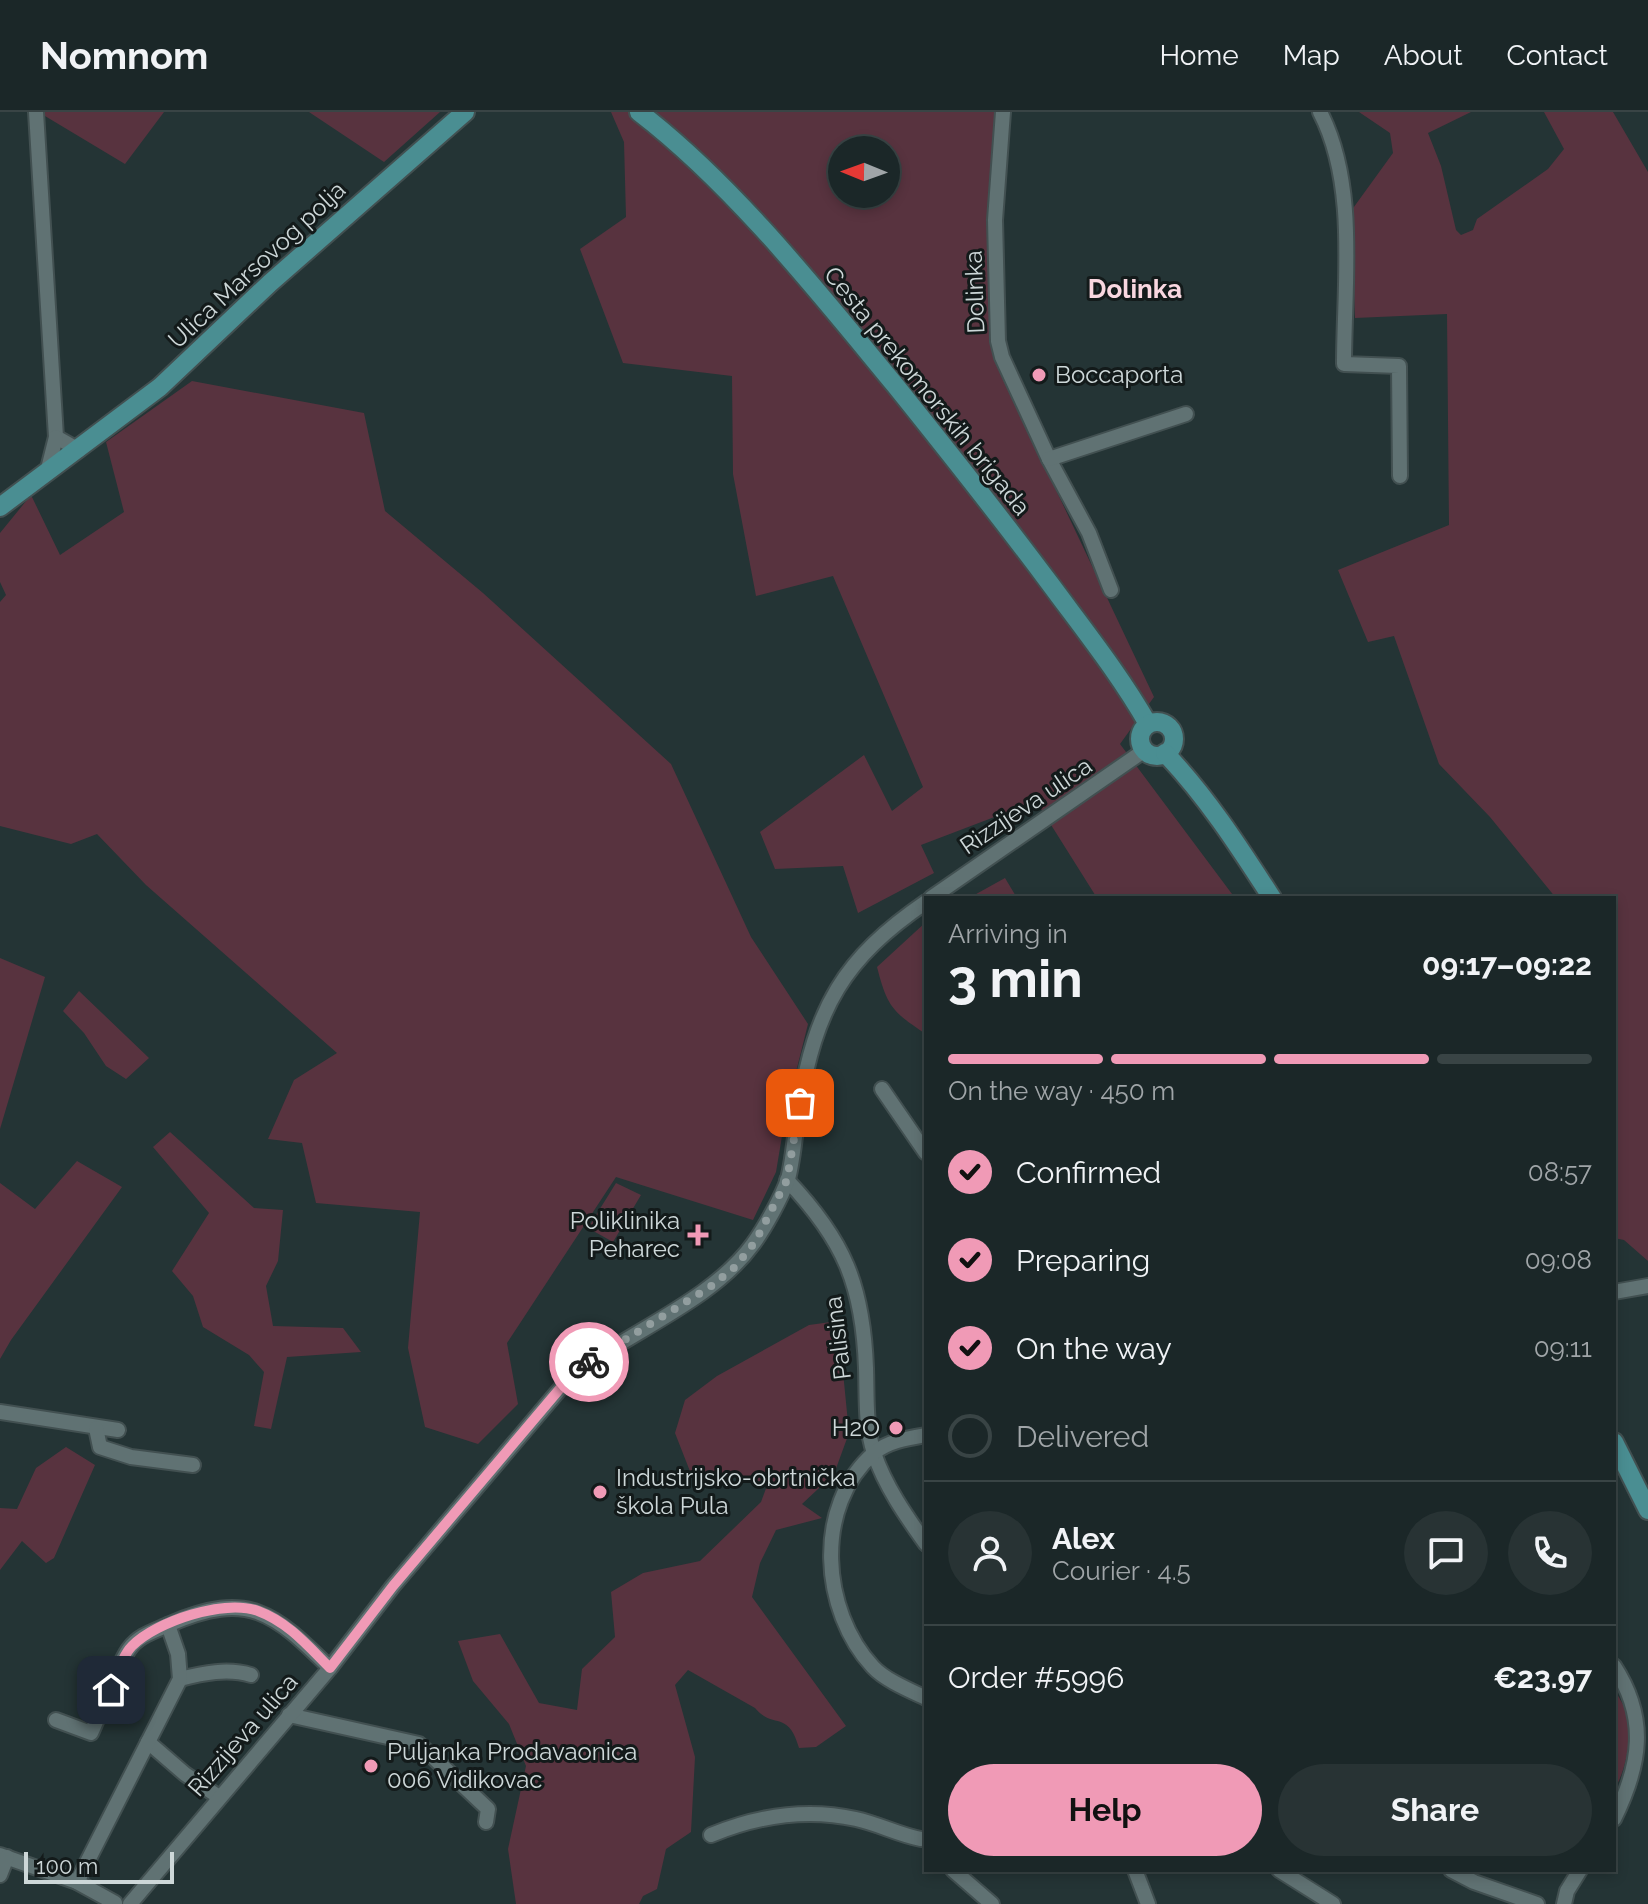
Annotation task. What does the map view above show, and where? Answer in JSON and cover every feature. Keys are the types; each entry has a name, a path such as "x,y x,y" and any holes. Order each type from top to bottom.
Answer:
{"main road":[{"name":"Ulica Marsovog polja","path":"0,507 160,387 270,283 465,112"},
{"name":"Cesta prekomorskih brigada","path":"639,112 682,149 759,226 944,445 1126,687 1148,724"},
{"path":"1161,722 1171,730 1173,743 1165,753 1152,755 1145,750 1140,734 1148,724 1161,722"},
{"path":"1165,753 1199,791 1271,896"},
{"path":"1616,1446 1648,1510"}],"street":[{"path":"36,112 56,437 47,473"},
{"name":"Dolinka","path":"1003,112 995,220 998,341 1002,357 1049,459 1089,533 1111,590"},
{"path":"1320,112 1338,157 1345,213 1344,364 1399,366 1400,476"},
{"path":"1049,459 1186,414"},
{"path":"56,437 79,450"},
{"name":"Rizzijeva ulica","path":"934,896 1145,750"},
{"name":"Rizzijeva ulica","path":"128,1903 330,1668 393,1586 571,1376 600,1354 710,1287 735,1267 755,1242 787,1180 800,1103 818,1027 831,998 867,948 891,926 924,903"},
{"path":"882,1089 924,1150"},
{"name":"Palisina","path":"787,1180 825,1222 841,1249 852,1277 861,1312 866,1354 868,1430 874,1453 889,1487 924,1541"},
{"path":"1616,1292 1648,1286"},
{"path":"0,1412 118,1430"},
{"path":"96,1428 100,1447 131,1457 193,1465"},
{"path":"924,1435 888,1444 874,1453 853,1478 838,1509 831,1547 832,1582 843,1621 873,1668 924,1697"},
{"path":"56,1720 91,1733 129,1648 149,1631 217,1609 236,1607 257,1611 290,1628 330,1668"},
{"path":"77,1882 180,1679 178,1654 168,1625"},
{"path":"1616,1669 1636,1706 1639,1727 1637,1754 1616,1810"},
{"path":"180,1679 204,1672 240,1671 251,1675"},
{"path":"289,1715 419,1744 488,1809 486,1822"},
{"path":"148,1742 185,1774 219,1797"},
{"path":"711,1835 753,1820 827,1814 858,1819 906,1837 924,1838"},
{"path":"0,1875 4,1856 128,1903"},
{"path":"955,1872 992,1904"},
{"path":"1136,1872 1148,1904"},
{"path":"1282,1872 1333,1904"},
{"path":"1455,1872 1537,1904"},
{"path":"1564,1904 1567,1891 1579,1872"}],"shaded area":[{"path":"45,112 164,112 125,164 45,116"},
{"path":"309,112 440,112 384,162"},
{"path":"611,112 996,112 987,221 995,361 1154,697 1120,744 1234,896 1096,896 1036,801 921,845 934,873 858,913 843,866 775,869 760,832 864,755 892,811 923,787 833,576 756,596 733,474 732,376 623,363 580,249 626,217 624,142"},
{"path":"1359,112 1471,112 1428,133 1441,166 1456,230 1461,235 1473,230 1477,219 1548,169 1564,149 1544,112 1613,112 1648,172 1648,1261 1624,1240 1616,1238 1616,896 1554,896 1490,817 1439,764 1394,636 1368,642 1338,570 1449,525 1447,314 1355,318 1351,211 1393,153 1390,133"},
{"path":"192,381 364,413 385,511 483,593 671,764 751,937 808,1024 786,1112 776,1172 753,1220 616,1177 507,1343 518,1404 478,1444 425,1427 408,1348 420,1212 316,1203 302,1143 268,1139 294,1080 337,1053 146,885 97,834 71,844 0,826 0,602 6,595 0,582 0,533 31,495 60,555 124,512 106,442"},
{"path":"1005,878 1016,896 973,896"},
{"path":"924,924 924,1033 892,1007 877,967"},
{"path":"0,958 45,977 0,1129"},
{"path":"79,991 149,1058 126,1079 106,1066 84,1033 63,1011"},
{"path":"170,1132 254,1208 283,1210 278,1261 266,1286 273,1326 343,1328 361,1352 287,1357 271,1429 254,1426 264,1372 249,1355 203,1327 193,1296 172,1271 209,1213 153,1147"},
{"path":"77,1161 122,1187 0,1359 0,1183 35,1209"},
{"path":"616,1183 641,1195 613,1242 588,1228"},
{"path":"838,1321 849,1433 834,1474 802,1504 822,1518 776,1530 760,1563 752,1597 846,1726 816,1747 799,1748 795,1736 785,1724 768,1718 688,1670 675,1685 695,1757 691,1832 666,1849 657,1889 643,1896 639,1904 516,1904 508,1849 526,1766 509,1724 473,1681 458,1641 500,1634 539,1703 577,1710 582,1669 615,1637 611,1592 643,1573 700,1561 761,1502 768,1483 722,1475 693,1479 675,1433 685,1400 717,1376 809,1325"},
{"path":"66,1447 95,1465 54,1558 46,1563 22,1541 0,1570 0,1508 17,1509 36,1468"},
{"path":"1616,1693 1629,1722 1629,1742 1616,1786"}],"way so far":[{"path":"589,1362 710,1287 735,1267 755,1242 787,1180 800,1103"}],"place":[{"name":"Boccaporta","path":"1039,375"},
{"name":"Poliklinika Peharec","path":"698,1235"},
{"name":"H2O","path":"896,1428"},
{"name":"Industrijsko-obrtnička škola Pula","path":"600,1492"},
{"name":"Puljanka Prodavaonica 006 Vidikovac","path":"371,1766"}],"district":[{"name":"Dolinka","path":"1135,289"}],"route":[{"path":"111,1690 129,1648 149,1631 199,1613 236,1607 257,1611 290,1628 330,1668 393,1586 563,1385 589,1362"}]}
